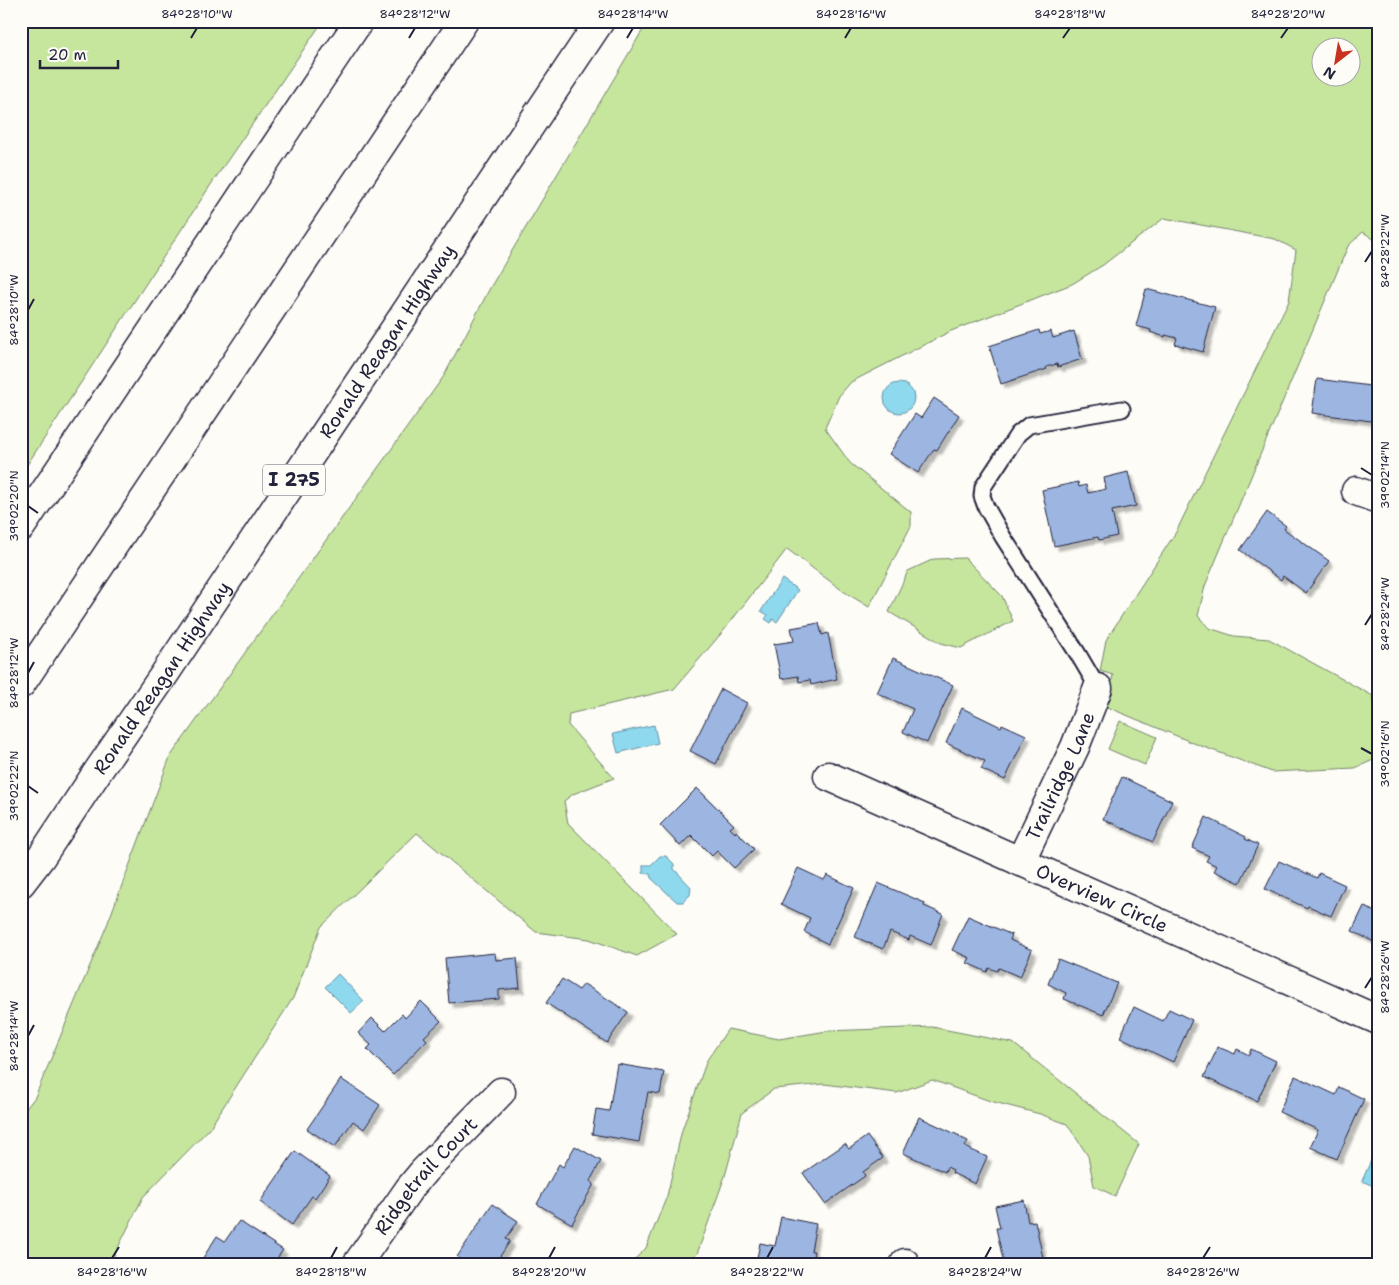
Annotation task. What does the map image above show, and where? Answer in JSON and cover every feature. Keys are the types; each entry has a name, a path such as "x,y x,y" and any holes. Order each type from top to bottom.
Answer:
{"main road":[{"path":"21,527 359,21"},
{"path":"21,684 464,21"},
{"name":"Ronald Reagan Highway","path":"21,883 41,857 164,675 600,21"},
{"name":"Trailridge Lane","path":"1020,862 1075,747 1098,688"},
{"name":"Overview Circle","path":"828,776 1378,1020"},
{"path":"21,896 41,857"},
{"name":"Ridgetrail Court","path":"356,1264 424,1171 500,1092"}],"lane":[{"path":"1098,688 1003,537 982,496 983,488 1018,434 1029,425 1122,409"}],"green space":[{"path":"21,21 323,21 212,183 21,474"},
{"path":"648,21 1378,21 1378,242 1363,232 1348,246 1205,586 1198,616 1209,628 1234,636 1269,639 1373,696 1378,728 1378,758 1355,768 1272,772 1196,744 1107,707 1113,675 1100,671 1106,640 1176,532 1289,301 1296,250 1275,239 1164,218 1103,265 1072,284 951,331 851,382 839,396 825,428 850,463 911,512 911,526 869,607 843,591 787,549 725,629 674,689 569,714 568,725 614,778 573,794 564,801 568,823 677,934 637,956 589,939 536,932 417,833 321,927 293,998 209,1129 143,1197 110,1264 21,1264 21,1115 35,1097 107,925 170,757 444,376 490,288"},
{"path":"965,558 1002,596 1013,621 961,648 941,643 889,612 908,571 934,559"},
{"path":"1120,721 1157,737 1145,765 1108,749"},
{"path":"932,1027 1013,1043 1139,1144 1115,1196 1094,1186 1088,1156 1067,1124 1040,1114 990,1101 932,1080 897,1093 824,1084 774,1089 742,1113 725,1176 697,1254 685,1264 630,1264 646,1248 667,1196 682,1130 707,1060 728,1029 779,1039 827,1031"}],"water":[{"path":"899,383 910,387 914,398 910,409 899,413 888,409 884,398 888,387"},
{"path":"782,579 798,590 777,622 773,619 771,623 765,619 768,615 761,611"},
{"path":"654,725 658,743 618,753 613,734"},
{"path":"660,856 666,856 674,864 674,869 691,887 690,895 683,902 677,902 651,878 650,874 643,873 643,865 651,865"},
{"path":"338,974 364,1001 351,1013 325,987"},
{"path":"1372,1158 1378,1161 1378,1188 1362,1181"}],"building":[{"path":"1146,289 1215,307 1203,352 1175,344 1177,338 1165,335 1165,337 1150,332 1151,330 1136,326"},
{"path":"1039,330 1040,334 1051,331 1053,338 1074,331 1082,359 1058,367 1057,364 1046,367 1047,369 1001,384 989,346"},
{"path":"1317,379 1378,387 1378,422 1312,413"},
{"path":"934,398 959,415 937,450 934,449 918,473 889,454 915,414 921,418"},
{"path":"1128,472 1136,506 1112,511 1117,536 1099,540 1098,537 1054,546 1042,490 1078,482 1079,487 1086,485 1088,493 1106,489 1104,478"},
{"path":"1267,512 1286,526 1284,529 1329,561 1306,593 1283,576 1281,580 1240,550"},
{"path":"819,623 822,635 828,633 837,679 811,685 810,680 799,682 798,676 781,679 774,644 794,641 791,628"},
{"path":"893,658 953,685 927,743 903,732 913,709 877,693"},
{"path":"721,689 747,703 716,764 690,751"},
{"path":"962,708 1001,727 1002,724 1026,735 1005,780 981,769 985,761 946,743"},
{"path":"1122,777 1172,801 1153,842 1103,819"},
{"path":"697,788 734,825 730,828 735,833 736,831 754,849 734,868 717,851 712,856 691,835 680,846 660,825"},
{"path":"1206,817 1258,845 1240,883 1214,871 1217,866 1206,861 1209,856 1192,848"},
{"path":"1279,861 1317,878 1319,873 1345,885 1331,916 1308,906 1307,908 1265,889"},
{"path":"798,868 824,880 827,875 854,888 828,944 804,932 810,918 781,904"},
{"path":"878,883 925,903 924,906 943,914 931,945 910,936 909,940 890,932 883,949 855,937"},
{"path":"1364,906 1378,914 1378,944 1352,931"},
{"path":"968,916 1012,935 1010,940 1032,950 1020,977 999,968 997,971 989,968 987,972 967,963 970,958 952,950"},
{"path":"495,953 496,960 517,958 520,988 499,990 499,999 449,1003 445,958"},
{"path":"1058,959 1117,983 1103,1015 1064,999 1066,993 1048,984"},
{"path":"562,979 579,990 584,984 628,1012 607,1043 546,1003"},
{"path":"421,1001 441,1021 424,1037 427,1040 393,1075 367,1049 371,1045 358,1033 372,1018 385,1031 402,1014 405,1018"},
{"path":"1134,1007 1163,1021 1169,1009 1192,1020 1173,1062 1120,1037"},
{"path":"1218,1047 1235,1054 1237,1049 1249,1055 1251,1049 1276,1061 1257,1101 1204,1077"},
{"path":"617,1064 664,1072 660,1094 648,1092 639,1142 592,1134 596,1109 609,1111"},
{"path":"1295,1076 1336,1095 1339,1087 1364,1099 1337,1159 1310,1147 1318,1130 1279,1112"},
{"path":"341,1079 380,1105 364,1129 353,1121 335,1147 307,1129"},
{"path":"919,1117 960,1136 968,1141 965,1147 987,1157 975,1184 952,1173 953,1170 947,1167 945,1172 903,1153"},
{"path":"867,1136 883,1158 863,1172 865,1176 825,1204 803,1173 845,1144 849,1149"},
{"path":"575,1146 601,1161 590,1181 594,1184 572,1224 537,1204 559,1164 563,1167"},
{"path":"295,1151 330,1176 315,1198 312,1196 292,1225 260,1202"},
{"path":"1024,1200 1028,1222 1035,1221 1044,1262 1035,1264 1004,1264 996,1228 1000,1228 995,1206"},
{"path":"492,1204 518,1221 506,1239 510,1241 495,1264 467,1264 457,1257"},
{"path":"781,1217 816,1224 811,1251 814,1251 812,1264 756,1263 760,1243 775,1246"},
{"path":"239,1221 283,1250 273,1264 199,1264 217,1236 225,1241"}]}
